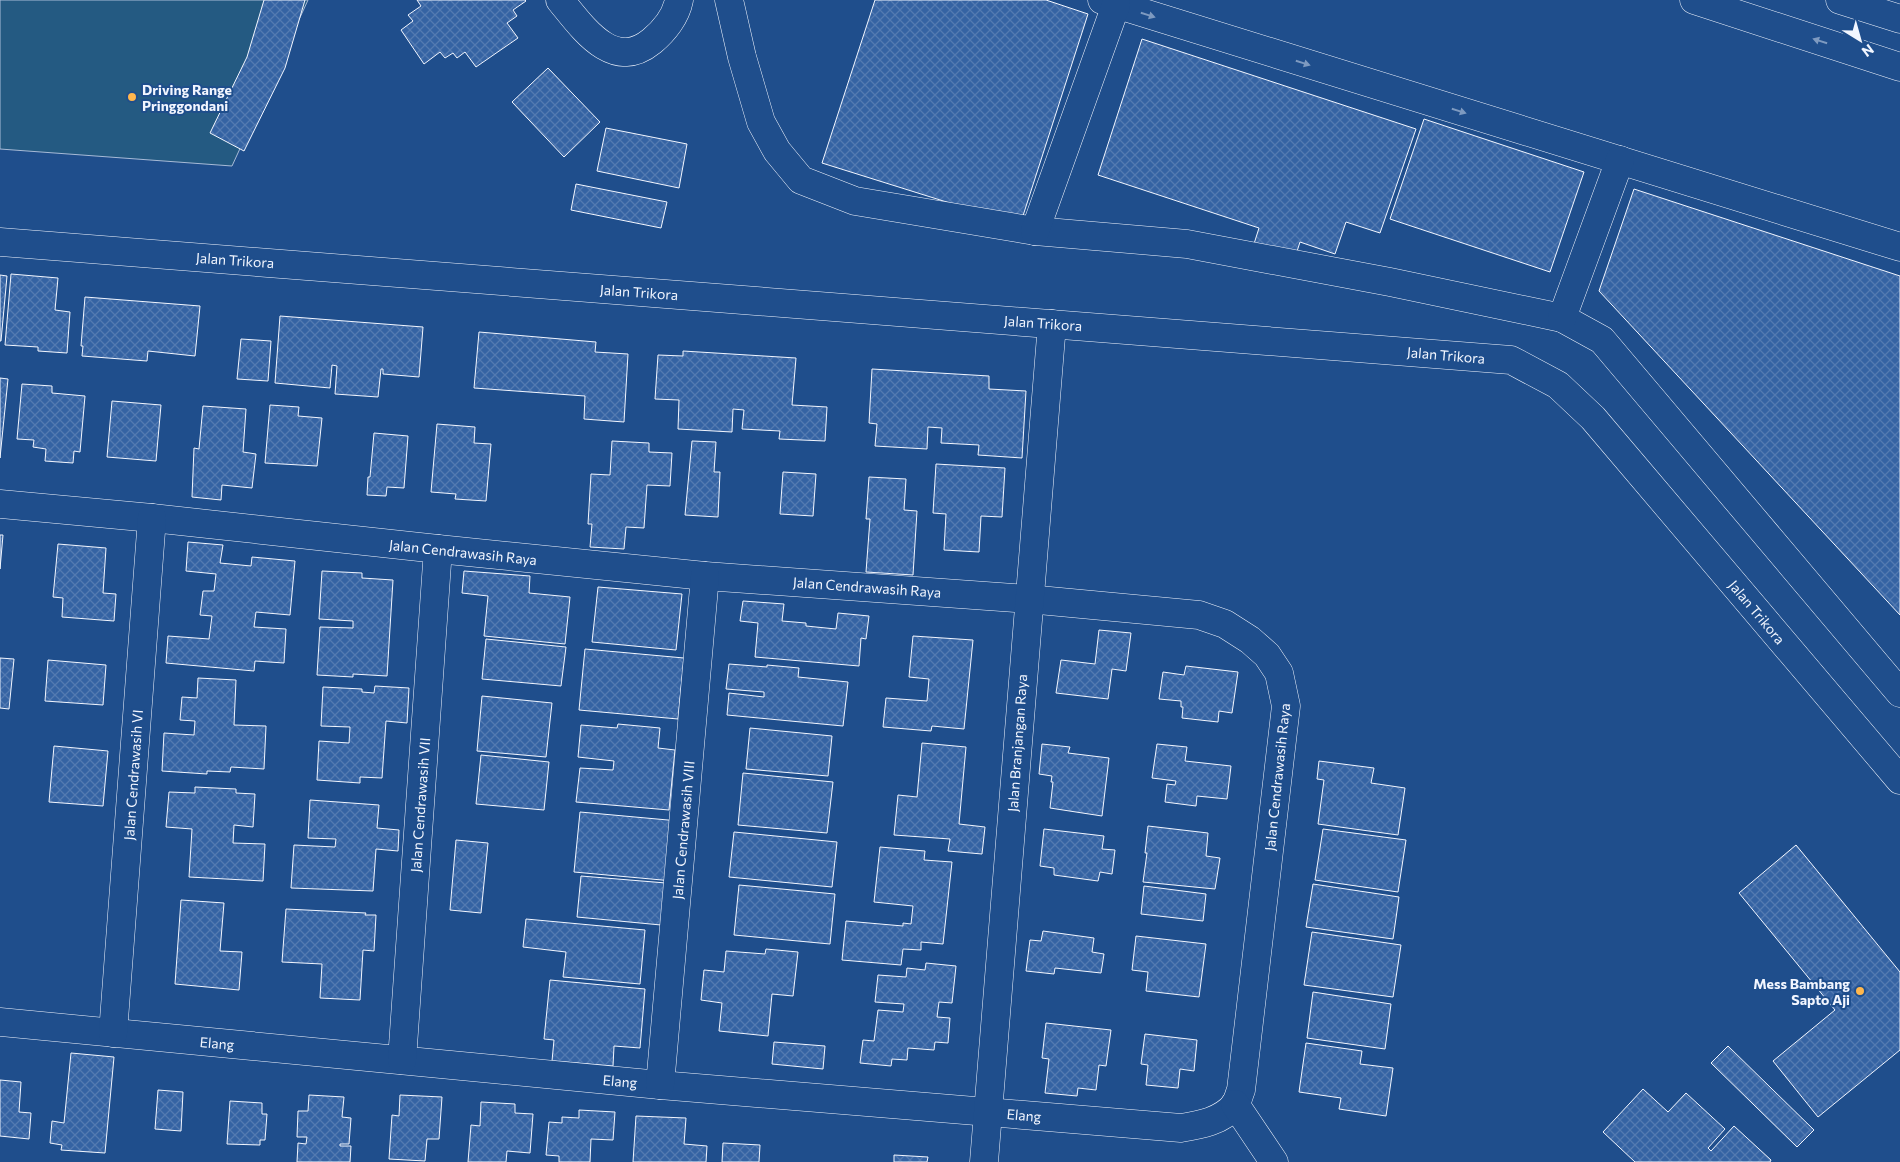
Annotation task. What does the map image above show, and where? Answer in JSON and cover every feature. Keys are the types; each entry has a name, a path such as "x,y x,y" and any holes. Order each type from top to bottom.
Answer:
{"street":[{"path":"560,0 586,31 616,52 628,53 638,50 660,35 669,24 679,0"},
{"path":"729,0 742,57 761,122 777,151 801,180 855,200 1035,231 1187,244 1390,282 1562,318 1602,340 1900,693"},
{"path":"1694,0 1900,68"},
{"path":"1840,0 1900,19"},
{"path":"1035,231 1109,2 1900,247"},
{"path":"1562,318 1620,160"},
{"name":"Jalan Trikora","path":"0,242 1511,360 1558,385 1593,418 1900,780"},
{"name":"Jalan Branjangan Raya","path":"984,1162 1028,599 1052,324"},
{"name":"Jalan Cendrawasih Raya","path":"0,504 152,518 704,576 1028,599 1199,615 1226,624 1250,640 1267,655 1279,673 1286,706 1244,1077 1235,1104"},
{"name":"Jalan Cendrawasih VI","path":"113,1033 152,518"},
{"name":"Jalan Cendrawasih VII","path":"402,1060 438,549"},
{"name":"Jalan Cendrawasih VIII","path":"660,1085 704,576"},
{"name":"Elang","path":"0,1022 660,1085 1181,1128 1200,1125 1219,1117 1235,1104"},
{"path":"1235,1104 1274,1162"}],"shaded area":[{"name":"Driving Range Pringgondani","path":"0,0 308,0 232,166 0,149"}],"building":[{"path":"264,0 305,0 285,68 244,151 210,133 247,57"},
{"path":"417,0 526,1 513,10 517,16 507,23 518,38 476,67 465,52 457,58 453,53 445,58 440,52 424,64 401,30 413,21 408,15 421,6"},
{"path":"875,0 1046,0 1088,14 1020,225 822,163"},
{"path":"1142,39 1416,129 1380,233 1346,222 1335,254 1300,242 1294,261 1253,247 1259,228 1098,175"},
{"path":"548,68 600,122 564,157 512,102"},
{"path":"1424,119 1584,172 1550,272 1390,219"},
{"path":"606,128 687,144 679,188 597,171"},
{"path":"576,184 667,202 661,228 571,210"},
{"path":"1634,189 1900,276 1900,615 1599,291"},
{"path":"11,274 58,278 55,310 70,312 67,353 38,351 38,347 5,345"},
{"path":"0,275 7,276 1,341 0,341"},
{"path":"85,297 200,306 195,356 148,351 147,361 82,356 83,346 81,346"},
{"path":"280,316 423,327 419,377 383,374 383,369 381,369 378,397 335,394 337,366 332,365 330,388 275,383"},
{"path":"479,332 596,342 595,352 628,354 624,422 584,419 585,396 474,388"},
{"path":"241,339 271,341 268,381 237,379"},
{"path":"683,351 796,358 792,405 827,407 825,441 779,439 780,431 742,429 744,410 733,409 732,432 678,429 679,400 655,399 658,355 683,356"},
{"path":"872,369 989,376 989,389 1026,391 1022,458 978,455 979,445 941,443 942,428 928,427 927,449 875,446 877,424 869,423"},
{"path":"0,378 8,379 0,458"},
{"path":"22,384 52,386 52,393 85,396 80,452 74,451 73,463 45,461 46,449 33,447 34,440 17,439"},
{"path":"112,401 161,405 156,461 107,457"},
{"path":"270,405 299,407 298,416 322,418 317,466 265,463"},
{"path":"203,406 246,409 243,452 256,454 252,488 222,485 221,500 192,497 194,448 199,449"},
{"path":"437,424 475,427 474,443 491,444 486,501 455,499 456,494 431,492"},
{"path":"374,433 408,436 404,488 387,487 386,496 367,495"},
{"path":"612,441 649,443 649,452 672,453 670,486 647,485 644,528 626,527 624,549 590,547 592,524 588,524 591,474 610,475"},
{"path":"692,441 716,442 714,472 720,472 718,517 685,515"},
{"path":"936,464 1005,468 1002,517 981,516 979,552 944,550 946,514 933,513"},
{"path":"783,472 816,474 813,516 780,514"},
{"path":"869,477 906,479 904,510 917,511 913,575 866,572 870,519 866,519"},
{"path":"0,535 3,535 0,569"},
{"path":"188,542 223,545 220,563 251,566 252,557 295,561 290,615 256,612 254,627 286,629 284,663 255,661 254,671 166,663 168,636 209,639 212,616 200,615 203,591 214,591 216,574 186,571"},
{"path":"58,544 106,548 103,593 116,594 114,621 62,617 63,598 53,597"},
{"path":"322,571 362,573 362,578 393,580 387,676 353,674 353,677 317,675 320,627 353,628 353,621 319,619"},
{"path":"464,571 530,576 529,593 570,597 565,644 484,636 488,596 462,593"},
{"path":"598,587 682,594 676,650 592,642"},
{"path":"743,601 784,604 782,621 806,623 806,626 836,629 838,613 869,616 866,639 861,638 859,666 755,657 758,623 740,621"},
{"path":"1099,630 1131,633 1126,671 1112,669 1108,699 1056,693 1061,660 1095,664"},
{"path":"913,636 973,640 964,729 932,726 931,731 883,727 886,698 927,701 929,679 909,677"},
{"path":"486,639 566,647 561,686 482,679"},
{"path":"585,649 684,658 678,719 579,710"},
{"path":"0,658 14,659 9,709 0,708"},
{"path":"48,660 106,665 103,705 45,701"},
{"path":"729,664 799,668 798,677 848,682 843,726 727,715 729,693 764,697 764,692 726,689"},
{"path":"1186,666 1238,672 1232,713 1219,711 1218,722 1182,718 1183,707 1181,707 1181,701 1159,699 1163,672 1184,675"},
{"path":"198,678 236,680 234,725 266,726 264,769 231,767 230,772 207,771 207,774 162,771 164,733 194,735 195,721 180,720 182,697 197,698"},
{"path":"375,686 409,688 407,723 386,721 382,778 360,777 360,783 317,780 319,741 349,743 350,727 321,726 323,687 362,689 362,692 374,693"},
{"path":"482,696 552,703 546,757 477,751"},
{"path":"618,724 660,728 658,748 675,750 669,810 576,802 580,768 613,770 614,761 578,757 581,725 617,728"},
{"path":"750,728 832,736 828,776 746,769"},
{"path":"922,743 966,747 959,824 985,827 982,854 948,851 950,839 894,835 898,795 917,797"},
{"path":"1042,744 1070,747 1068,753 1109,758 1102,816 1050,808 1052,776 1039,774"},
{"path":"1157,744 1187,747 1185,761 1231,766 1227,799 1197,796 1196,806 1165,802 1167,784 1175,785 1176,781 1152,778"},
{"path":"54,746 108,751 103,806 49,802"},
{"path":"481,755 549,762 544,810 476,804"},
{"path":"1319,761 1374,768 1371,783 1405,788 1398,835 1318,824 1324,780 1317,779"},
{"path":"743,773 833,782 827,833 738,825"},
{"path":"195,787 236,789 236,793 255,794 253,827 234,825 233,843 265,844 263,881 189,877 192,829 166,827 169,792 195,793"},
{"path":"310,800 379,805 377,828 399,830 398,851 376,849 373,891 291,888 294,845 335,847 336,839 308,838"},
{"path":"580,812 679,821 673,881 574,872"},
{"path":"1148,826 1208,833 1206,856 1220,858 1215,889 1143,882"},
{"path":"1044,829 1104,836 1102,849 1115,850 1112,874 1100,872 1098,881 1054,875 1054,868 1040,866"},
{"path":"1323,829 1406,840 1398,892 1315,880"},
{"path":"734,832 837,842 832,887 729,877"},
{"path":"456,840 488,843 481,913 450,910"},
{"name":"Mess Bambang Sapto Aji","path":"1796,845 1900,972 1900,1050 1818,1117 1773,1061 1835,1010 1739,893"},
{"path":"880,847 925,851 924,860 952,862 943,944 921,942 921,950 903,949 901,965 842,960 846,921 903,926 903,923 911,924 913,906 874,902"},
{"path":"581,876 666,883 661,925 577,917"},
{"path":"1313,884 1399,897 1393,939 1306,927"},
{"path":"739,885 835,894 830,944 734,935"},
{"path":"1144,886 1206,894 1203,921 1141,914"},
{"path":"181,900 224,903 220,951 242,952 239,990 175,984"},
{"path":"286,909 376,915 374,951 363,950 360,1000 320,998 322,964 282,962"},
{"path":"526,919 645,930 640,984 563,977 566,952 523,947"},
{"path":"1043,931 1094,938 1092,952 1104,954 1101,973 1055,968 1054,974 1026,971 1030,940 1041,941"},
{"path":"1312,932 1401,945 1393,997 1304,985"},
{"path":"1136,936 1206,944 1199,997 1146,991 1148,972 1132,970"},
{"path":"766,949 798,952 793,996 772,994 768,1036 719,1031 722,1003 701,1000 704,970 724,972 726,951 765,954"},
{"path":"926,963 956,966 952,1003 939,1002 937,1017 950,1018 948,1043 935,1042 934,1050 908,1048 907,1060 892,1059 891,1066 860,1063 863,1040 874,1041 878,1010 903,1012 904,1004 875,1002 878,975 906,977 907,968 925,970"},
{"path":"550,980 645,989 640,1048 614,1046 613,1066 552,1061 554,1040 544,1039"},
{"path":"1313,992 1391,1004 1385,1049 1307,1038"},
{"path":"1046,1023 1111,1030 1106,1066 1099,1065 1096,1090 1078,1088 1077,1096 1045,1093 1049,1059 1042,1058"},
{"path":"1145,1034 1197,1040 1194,1071 1180,1069 1178,1088 1146,1085 1148,1065 1141,1064"},
{"path":"774,1042 825,1046 823,1069 772,1064"},
{"path":"1306,1043 1362,1051 1360,1064 1393,1068 1386,1116 1339,1109 1341,1098 1299,1092"},
{"path":"1728,1046 1814,1130 1797,1147 1711,1063"},
{"path":"71,1053 114,1057 105,1153 61,1150 62,1145 50,1143 52,1121 64,1123"},
{"path":"0,1080 21,1082 19,1112 31,1113 29,1139 0,1136"},
{"path":"1643,1089 1668,1112 1686,1093 1725,1129 1708,1148 1711,1151 1734,1126 1771,1160 1770,1162 1635,1162 1603,1132"},
{"path":"158,1090 183,1092 181,1131 155,1129"},
{"path":"309,1095 344,1097 342,1117 351,1118 349,1144 340,1144 340,1146 351,1146 350,1162 297,1162 298,1143 306,1144 307,1137 297,1137 298,1111 308,1111"},
{"path":"400,1095 442,1097 439,1139 427,1139 425,1161 389,1159 392,1115 399,1116"},
{"path":"230,1101 262,1103 262,1114 267,1114 265,1140 260,1140 260,1145 227,1144"},
{"path":"481,1102 515,1104 515,1113 533,1114 530,1153 507,1151 506,1162 468,1162 471,1125 480,1126"},
{"path":"579,1110 615,1112 613,1140 591,1139 590,1162 559,1162 559,1156 546,1155 549,1122 562,1123 562,1117 579,1118"},
{"path":"636,1116 686,1118 684,1144 707,1146 706,1162 633,1162"},
{"path":"723,1143 760,1145 759,1162 722,1162"},
{"path":"894,1155 928,1157 927,1162 894,1162"}],"place":[{"name":"Driving Range Pringgondani","path":"132,97"},
{"name":"Mess Bambang Sapto Aji","path":"1860,991"}]}
